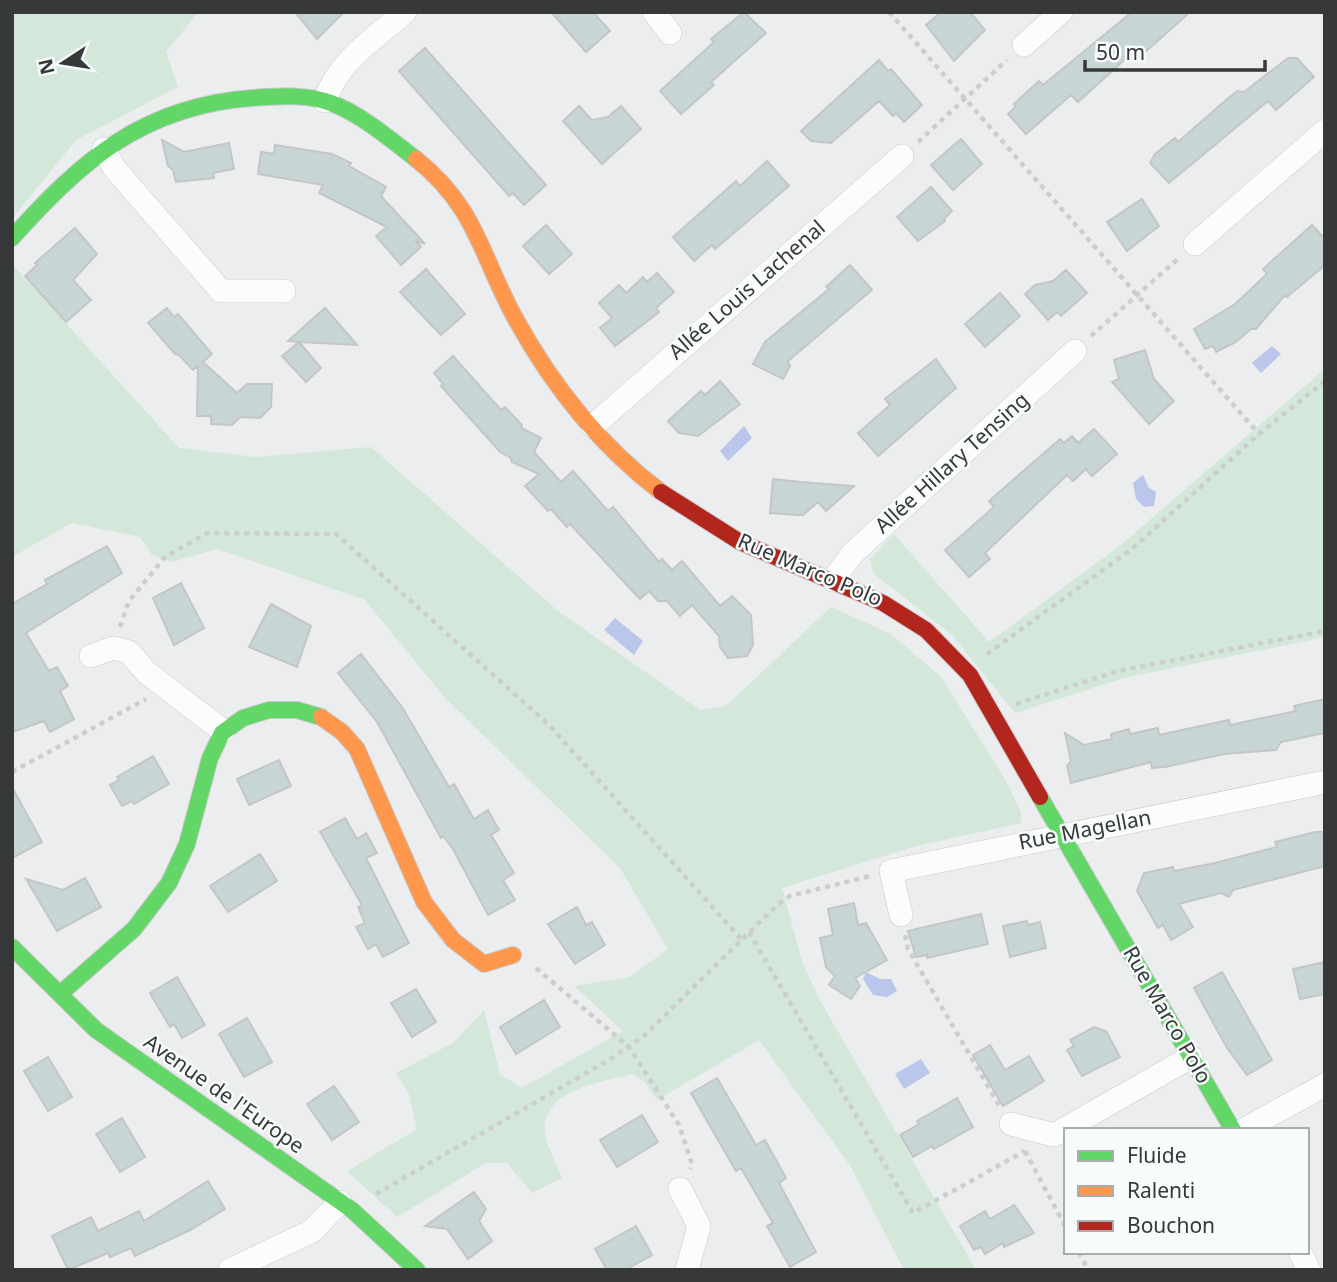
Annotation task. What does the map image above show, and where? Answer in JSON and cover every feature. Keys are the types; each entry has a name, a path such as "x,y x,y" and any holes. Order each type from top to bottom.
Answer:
{"street":[{"path":"325,101 330,83 351,59 405,12"},
{"path":"654,12 670,33"},
{"path":"1024,45 1061,12"},
{"name":"Rue Marco Polo","path":"12,238 76,170 125,133 169,112 192,107 268,97 325,101 410,153 442,182 469,217 512,313 537,355 630,468 688,510 741,543 906,613 944,644 970,676 1232,1128"},
{"path":"1195,244 1325,131"},
{"path":"104,149 115,169 221,291 284,291"},
{"name":"Allée Louis Lachenal","path":"593,426 902,156"},
{"name":"Allée Hillary Tensing","path":"833,580 852,554 1075,351"},
{"path":"102,652 129,652 145,673 223,731"},
{"path":"61,993 93,968 147,915 168,885 188,843 209,758 223,731 251,714 277,709 302,709 340,727 357,748 424,902 453,940 484,964 513,955"},
{"name":"Rue Magellan","path":"891,871 1325,782"},
{"path":"891,871 901,915"},
{"name":"Avenue de l'Europe","path":"12,947 96,1030 346,1206 418,1270"},
{"path":"1066,1128 1191,1057"},
{"path":"1247,1128 1325,1085"},
{"path":"1011,1124 1054,1135 1064,1129"},
{"path":"680,1189 699,1226 687,1270"},
{"path":"242,1268 312,1231 346,1206"},
{"path":"1301,1254 1309,1270"}],"path":[{"path":"889,12 1259,434"},
{"path":"902,156 1024,45"},
{"path":"1075,351 1195,244"},
{"path":"979,663 1132,549 1259,434 1325,381"},
{"path":"102,652 129,601 164,557 207,533 336,534 549,725 742,940"},
{"path":"1008,708 1042,694 1118,671 1276,638 1325,631"},
{"path":"12,772 165,689"},
{"path":"346,1206 629,1047 676,1007 749,932 790,896 891,871"},
{"path":"901,915 908,949 983,1082 1011,1124 1064,1224"},
{"path":"749,932 913,1213 1025,1151"},
{"path":"513,955 544,973 629,1047 680,1125 692,1164 680,1189"},
{"path":"1080,1254 1088,1270"}],"green space":[{"path":"12,12 198,12 166,52 178,87 76,140 12,219"},
{"path":"12,264 179,448 256,457 371,447 558,611 700,710 726,706 831,607 891,634 941,677 1005,779 1021,812 1021,823 916,846 782,888 802,961 818,997 976,1270 904,1270 851,1167 759,1040 657,1100 645,1082 632,1074 590,1085 563,1097 553,1106 546,1118 545,1132 549,1149 562,1178 532,1193 507,1163 486,1163 397,1217 347,1171 417,1129 409,1094 396,1073 453,1043 484,1010 500,1074 522,1088 623,1031 574,986 630,977 668,949 620,868 445,698 365,600 218,549 171,562 152,555 140,537 72,523 12,557"},
{"path":"1325,369 1325,637 1124,678 1015,713 952,635 873,573 870,559 894,534 989,642 1117,548"}],"water":[{"path":"1272,346 1281,354 1261,373 1252,363"},
{"path":"744,426 752,438 728,461 720,451"},
{"path":"1143,475 1149,488 1156,492 1154,506 1144,507 1136,499 1133,483"},
{"path":"615,618 643,641 634,655 604,630"},
{"path":"866,972 880,979 891,979 897,991 887,997 873,995 863,979"},
{"path":"921,1059 930,1073 904,1089 895,1074"}],"building":[{"path":"295,12 344,12 317,39"},
{"path":"551,12 593,12 610,31 586,52"},
{"path":"744,12 766,33 711,82 714,85 681,114 660,91 714,42 711,39"},
{"path":"941,12 970,12 985,30 954,61 926,25"},
{"path":"1132,12 1190,12 1136,60 1131,54 1078,102 1071,95 1026,134 1008,114 1016,106 1014,104 1039,81 1043,85"},
{"path":"425,48 546,185 524,205 513,193 509,196 399,71"},
{"path":"1288,58 1297,58 1314,77 1276,110 1268,101 1169,183 1150,163 1155,154 1175,138 1178,142 1237,91 1244,92"},
{"path":"879,60 888,71 891,69 922,105 904,122 896,113 893,116 879,101 831,143 811,141 801,131"},
{"path":"579,106 592,120 608,117 621,106 641,129 602,164 563,121"},
{"path":"961,139 982,164 953,190 931,165"},
{"path":"162,140 184,152 229,143 234,169 213,173 214,178 176,182 173,170 168,166"},
{"path":"275,145 332,154 351,163 349,166 386,187 381,196 425,244 415,240 421,247 401,265 376,236 387,227 319,193 323,185 258,174 261,152 274,154"},
{"path":"767,161 789,186 715,249 712,245 694,261 673,237 736,181 740,186"},
{"path":"931,187 952,211 945,221 918,241 897,217"},
{"path":"1142,199 1159,226 1127,251 1107,222"},
{"path":"546,225 572,254 549,274 523,246"},
{"path":"1312,225 1325,239 1325,265 1287,297 1285,295 1256,329 1251,329 1236,342 1216,352 1213,346 1205,349 1194,329 1235,304 1267,274 1263,269"},
{"path":"75,228 97,254 73,280 91,300 66,322 25,276 37,265 35,263"},
{"path":"850,265 872,290 788,361 790,366 783,379 753,364 765,342 829,289 826,287"},
{"path":"426,269 465,314 441,335 400,292"},
{"path":"1066,270 1087,293 1061,316 1057,312 1048,320 1025,294 1035,285 1053,281"},
{"path":"657,273 674,292 656,308 659,312 615,346 600,328 612,318 599,303 619,285 626,293 643,277 647,282"},
{"path":"1000,293 1020,316 985,347 965,324"},
{"path":"167,308 174,317 178,314 212,354 203,362 237,393 247,384 272,384 271,407 260,418 240,417 232,425 211,424 211,416 197,416 198,366 193,370 148,323"},
{"path":"325,308 357,345 288,341"},
{"path":"299,342 321,368 306,382 282,356"},
{"path":"1145,350 1154,379 1174,401 1149,424 1112,382 1119,379 1114,360"},
{"path":"453,356 501,410 505,407 522,425 521,428 541,438 534,452 561,482 573,471 608,511 613,507 659,562 662,559 672,570 682,561 720,606 732,596 751,615 753,645 747,656 728,658 720,647 719,636 692,605 680,616 667,601 658,601 649,591 640,599 570,524 567,527 551,509 548,511 525,486 539,474 512,462 510,457 500,452 441,386 443,384 434,373"},
{"path":"936,359 956,388 878,456 858,433 890,405 885,399"},
{"path":"720,381 740,404 698,436 679,433 668,421 701,391 705,395"},
{"path":"1094,429 1117,454 1092,476 1086,469 1073,481 1067,475 985,553 990,559 969,577 945,550 994,507 989,501 1060,439 1064,443 1072,436 1078,443"},
{"path":"773,479 854,486 826,511 818,502 803,515 770,513"},
{"path":"107,546 122,573 26,633 49,671 57,667 68,686 60,691 74,719 50,732 44,721 12,732 12,604 47,584 45,580"},
{"path":"181,583 204,628 174,645 153,598"},
{"path":"271,604 311,626 297,667 249,647"},
{"path":"361,654 402,707 449,787 454,784 474,819 488,810 499,830 491,835 514,873 503,880 515,900 488,915 453,849 443,836 441,838 377,722 338,673"},
{"path":"1325,699 1325,733 1281,742 1276,750 1224,754 1165,767 1152,768 1151,762 1071,783 1067,766 1071,761 1065,733 1084,745 1112,739 1111,734 1129,729 1130,734 1158,728 1159,735 1229,720 1230,725 1296,711 1294,706"},
{"path":"153,756 169,784 134,804 132,801 122,806 110,785 119,780 117,777"},
{"path":"279,760 291,786 249,805 237,779"},
{"path":"12,787 42,842 12,858"},
{"path":"345,818 357,839 366,833 377,853 366,858 409,943 383,957 376,944 368,949 356,927 365,923 358,907 362,905 320,832"},
{"path":"1325,832 1325,866 1233,890 1229,897 1221,893 1179,904 1193,927 1171,940 1163,925 1158,928 1137,891 1144,873 1173,867 1174,871 1215,863 1277,847 1275,842"},
{"path":"260,854 277,881 228,912 210,886"},
{"path":"85,878 101,907 57,931 26,879 63,890"},
{"path":"854,903 858,925 866,923 887,960 855,978 860,986 851,999 829,985 835,976 826,967 820,938 833,935 828,909"},
{"path":"577,907 586,925 592,922 605,945 575,964 548,924"},
{"path":"981,914 988,944 927,958 927,955 916,957 908,931"},
{"path":"1027,921 1028,925 1040,922 1046,948 1010,957 1003,926"},
{"path":"1325,962 1325,994 1300,999 1293,969"},
{"path":"1222,972 1272,1060 1247,1075 1227,1048 1194,988"},
{"path":"177,977 205,1025 182,1038 174,1024 170,1027 150,993"},
{"path":"416,989 436,1022 412,1037 391,1003"},
{"path":"544,1000 560,1027 516,1054 500,1027"},
{"path":"247,1018 272,1062 244,1077 219,1034"},
{"path":"1094,1027 1106,1031 1120,1057 1082,1076 1067,1050 1074,1046 1070,1040"},
{"path":"990,1045 1005,1070 1029,1056 1044,1081 1003,1106 973,1055"},
{"path":"48,1057 72,1097 48,1111 24,1071"},
{"path":"717,1078 756,1145 765,1140 786,1178 779,1183 816,1252 790,1267 767,1226 773,1223 741,1168 736,1171 691,1093"},
{"path":"334,1086 359,1122 332,1140 307,1104"},
{"path":"957,1098 973,1127 934,1149 932,1146 913,1157 900,1135 919,1124 917,1121"},
{"path":"642,1115 658,1142 617,1167 600,1140"},
{"path":"122,1118 145,1157 120,1172 96,1134"},
{"path":"208,1181 225,1209 190,1230 135,1256 131,1248 110,1257 108,1253 68,1270 52,1236 91,1217 98,1231 139,1211 144,1221"},
{"path":"474,1192 486,1209 479,1221 492,1241 468,1259 447,1229 425,1226"},
{"path":"1014,1205 1034,1233 1004,1247 1003,1243 985,1254 981,1247 974,1250 960,1226 985,1211 990,1219"},
{"path":"636,1226 652,1255 625,1270 607,1270 595,1249"}],"traffic: fast":[{"path":"12,238 64,184 117,142 178,112 213,103 282,96 322,100 364,121 416,159"},
{"path":"61,993 134,929 169,883 187,844 210,758 222,733 243,718 269,710 297,710 321,717"},
{"path":"1040,797 1232,1128"},
{"path":"12,947 96,1030 352,1210 417,1270"}],"traffic: slow":[{"path":"416,159 436,177 464,213 514,316 560,389 597,434 638,474 661,492"},
{"path":"321,717 342,732 357,749 424,902 453,940 484,964 513,955"}],"traffic: jam":[{"path":"661,492 740,542 883,603 926,630 970,675 1040,797"}]}
